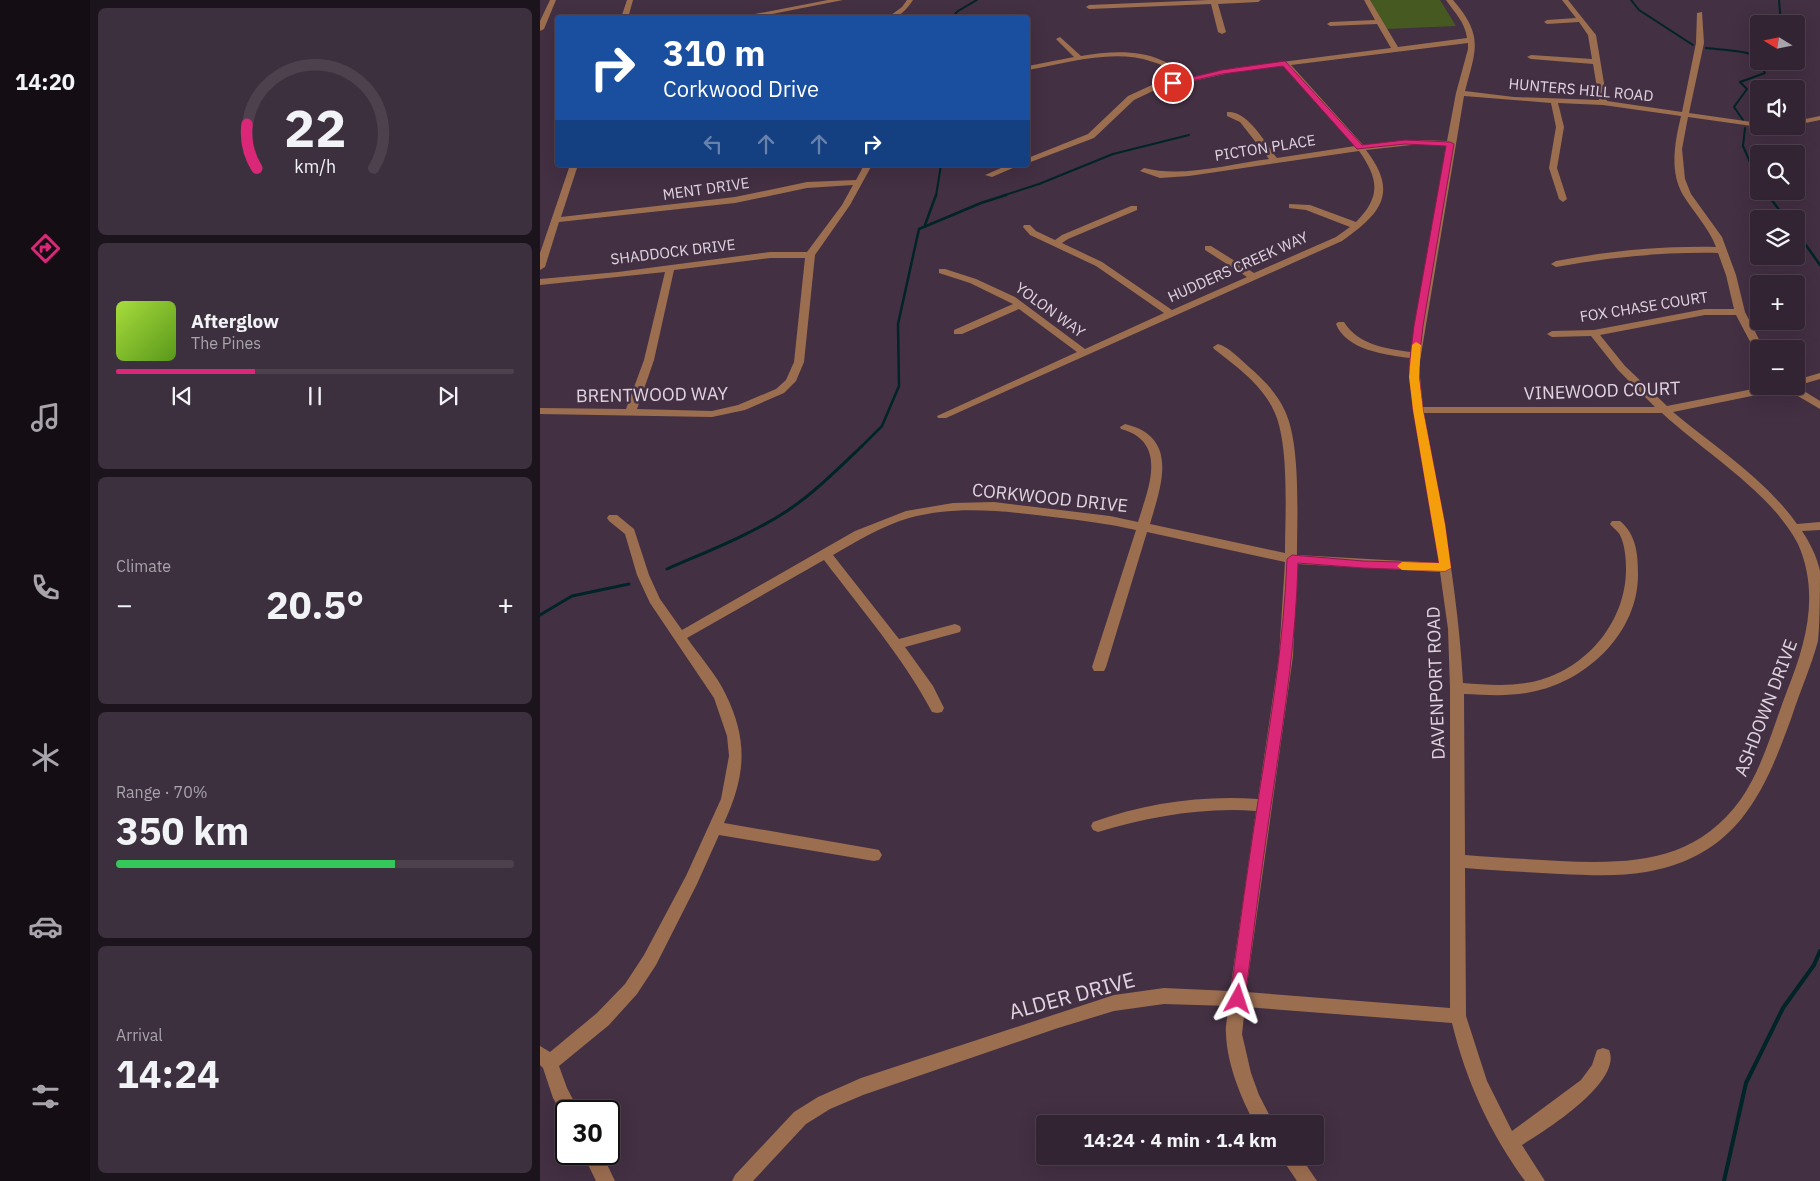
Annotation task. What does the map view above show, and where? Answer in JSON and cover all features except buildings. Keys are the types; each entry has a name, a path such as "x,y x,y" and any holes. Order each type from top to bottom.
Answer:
{"street":[{"path":"540,29 553,0"},
{"path":"625,15 630,0"},
{"path":"755,15 840,0"},
{"path":"894,15 904,8 910,0"},
{"path":"1089,7 1258,0"},
{"path":"1367,0 1395,49"},
{"path":"1030,160 1091,136 1126,101 1137,94 1190,79 1234,70 1472,40 1465,22 1449,0"},
{"path":"1565,0 1592,35 1603,103"},
{"path":"1214,2 1222,32"},
{"path":"1136,4 1138,14"},
{"path":"1700,13 1700,43 1678,149 1681,179 1687,194 1713,230 1731,275 1740,312 1754,340"},
{"path":"1547,22 1581,20"},
{"path":"1330,24 1379,22"},
{"path":"1060,39 1079,58"},
{"name":"DAVENPORT ROAD","path":"1472,40 1471,59 1460,93 1450,144 1415,356 1414,377 1418,410 1439,524 1454,629 1457,688 1458,1016 1466,1052 1480,1089 1509,1143 1536,1181"},
{"path":"1030,68 1079,58 1112,55 1143,57 1163,63 1190,79"},
{"path":"1531,57 1597,62"},
{"name":"HUDDERS CREEK WAY","path":"942,416 1339,239 1357,226 1372,211 1380,187 1376,170 1360,148 1285,64"},
{"name":"HUNTERS HILL ROAD","path":"1460,93 1603,103 1750,124"},
{"path":"1554,101 1560,127 1553,168 1563,199"},
{"path":"1230,114 1243,120 1274,160"},
{"path":"1805,121 1820,118"},
{"name":"PICTON PLACE","path":"1144,171 1156,174 1170,174 1405,142 1450,144"},
{"path":"1030,152 1038,157"},
{"path":"540,268 573,167"},
{"name":"BRENTWOOD WAY","path":"540,411 712,414 726,412 770,396 787,384 794,376 799,362 810,255 846,205 867,167"},
{"path":"989,175 1011,167"},
{"name":"MENT DRIVE","path":"556,220 727,201 807,185 858,182"},
{"path":"1292,206 1307,208 1357,226"},
{"path":"1056,244 1066,237 1134,208"},
{"path":"1028,227 1032,233 1099,264 1171,314"},
{"path":"1208,248 1254,277"},
{"path":"1556,264 1634,252 1679,249 1722,250"},
{"name":"SHADDOCK DRIVE","path":"540,282 770,255 810,255"},
{"path":"630,413 637,398 659,323 670,268"},
{"name":"YOLON WAY","path":"942,271 999,292 1020,305 1084,353"},
{"path":"958,332 1020,305"},
{"name":"FOX CHASE COURT","path":"1552,334 1594,333 1705,312 1740,312"},
{"path":"1341,324 1341,328 1347,335 1359,342 1385,351 1415,356"},
{"name":"ASHDOWN DRIVE","path":"1457,861 1611,870 1643,867 1685,854 1718,834 1728,825 1754,792 1811,644 1817,598 1814,573 1809,557 1794,528 1776,505 1752,483 1664,410 1618,365 1594,333"},
{"path":"1218,347 1258,382 1272,399 1282,416 1288,448 1292,559 1291,606 1286,656 1234,1034 1242,1073 1252,1100 1260,1115"},
{"path":"1805,381 1820,376"},
{"name":"VINEWOOD COURT","path":"1418,410 1664,410 1750,393"},
{"path":"1803,395 1820,406"},
{"path":"1099,667 1143,527 1156,478 1157,459 1149,439 1139,430 1125,427"},
{"name":"CORKWOOD DRIVE","path":"679,637 703,625 859,534 894,518 953,507 1016,508 1110,520 1292,559 1445,568"},
{"path":"564,1100 545,1058 603,1019 630,989 665,934 728,799 736,756 734,736 720,696 679,637 648,587 630,532 613,518"},
{"path":"1457,688 1506,689 1544,684 1577,669 1603,646 1623,616 1633,579 1629,543 1624,530 1616,524"},
{"path":"1794,528 1820,526"},
{"path":"825,553 896,645 928,690 937,708"},
{"path":"896,645 955,628"},
{"path":"1098,826 1172,806 1226,803 1264,806"},
{"path":"715,828 874,855"},
{"name":"ALDER DRIVE","path":"741,1181 800,1118 824,1103 861,1087 1114,1003 1164,996 1238,999 1458,1016"},
{"path":"1509,1143 1532,1129 1587,1086 1600,1069 1603,1056"},
{"path":"598,1165 606,1181"},
{"path":"1296,1165 1308,1181"}],"green space":[{"path":"1370,0 1440,0 1456,26 1386,29"}],"waterway":[{"path":"954,15 977,0"},
{"path":"1631,0 1639,10 1693,45"},
{"path":"1779,0 1780,15"},
{"path":"1706,48 1750,54"},
{"path":"1743,120 1734,107 1747,89 1740,82 1765,73 1764,70"},
{"path":"1745,128 1743,146 1750,162"},
{"path":"1002,196 1039,184 1113,154 1189,135"},
{"path":"936,196 941,167"},
{"path":"925,225 936,195"},
{"path":"862,446 882,426 899,386 898,324 919,229 981,203 1006,195"},
{"path":"1772,200 1779,210"},
{"path":"1805,244 1820,265"},
{"path":"667,569 773,520 817,488 862,446"},
{"path":"540,615 572,596 629,584"},
{"path":"1724,1181 1746,1083 1783,1008 1814,965 1820,951"}],"slow traffic":[{"path":"1402,566 1445,568 1418,410 1414,377 1416,345"}],"route":[{"path":"1173,83 1210,74 1285,64 1360,148 1405,142 1450,144 1419,326 1414,367 1418,410 1445,568 1292,559 1291,606 1278,722 1241,964 1238,999"}]}
